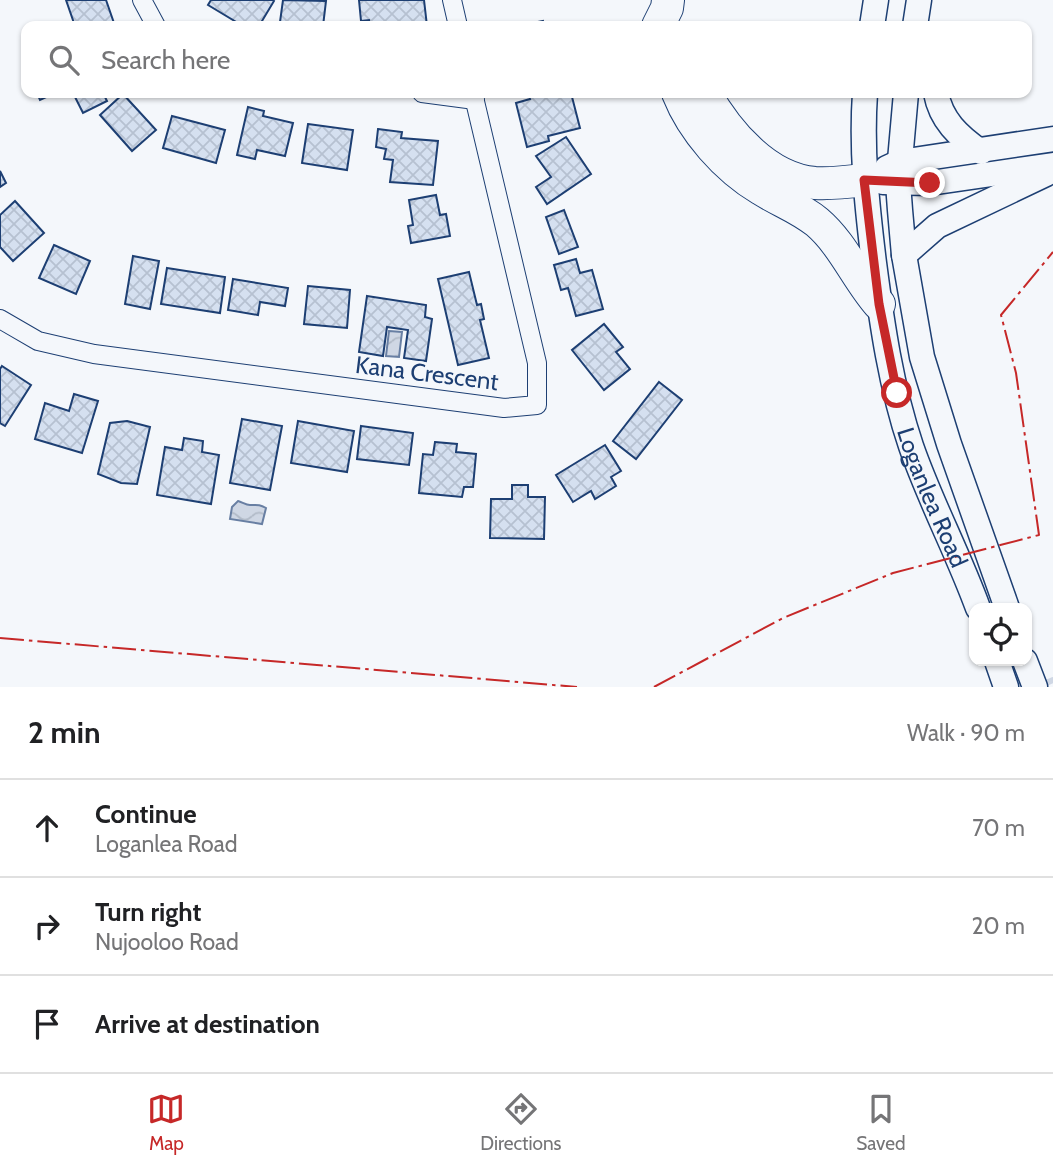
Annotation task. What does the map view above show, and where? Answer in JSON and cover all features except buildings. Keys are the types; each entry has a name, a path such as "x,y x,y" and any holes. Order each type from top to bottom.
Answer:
{"highway":[{"path":"680,98 720,156 746,179 818,223 838,246 865,288 879,304"},
{"path":"709,98 738,140 758,158 776,169 813,183 864,180"}],"main road":[{"path":"873,21 876,0"},
{"name":"Loganlea Road","path":"865,98 864,180 879,304 897,393 910,442 927,489 974,598"},
{"name":"Loganlea Road","path":"906,98 899,172 904,255 922,357 949,444 1005,603"},
{"path":"937,98 941,112 951,128 981,152"},
{"path":"864,180 981,152 1053,139"},
{"path":"899,172 930,183 1053,165"},
{"path":"904,255 937,226 1053,171"},
{"path":"999,666 1006,687"},
{"path":"1028,666 1035,687"}],"street":[{"path":"142,0 153,21"},
{"path":"452,0 457,21"},
{"name":"Kana Crescent","path":"0,319 38,341 94,354 504,408 537,405 537,363 474,98"}],"water":[{"path":"389,331 402,332 399,357 386,356"},
{"path":"238,501 266,508 262,524 230,519 232,507"}],"waterway":[{"path":"1039,686 1053,680"}],"power":[{"path":"654,687 783,618 893,573 1039,535 1016,373 1001,315 1053,252"},
{"path":"0,638 577,687"}],"route":[{"path":"897,393 879,304 864,180 930,183"}]}
